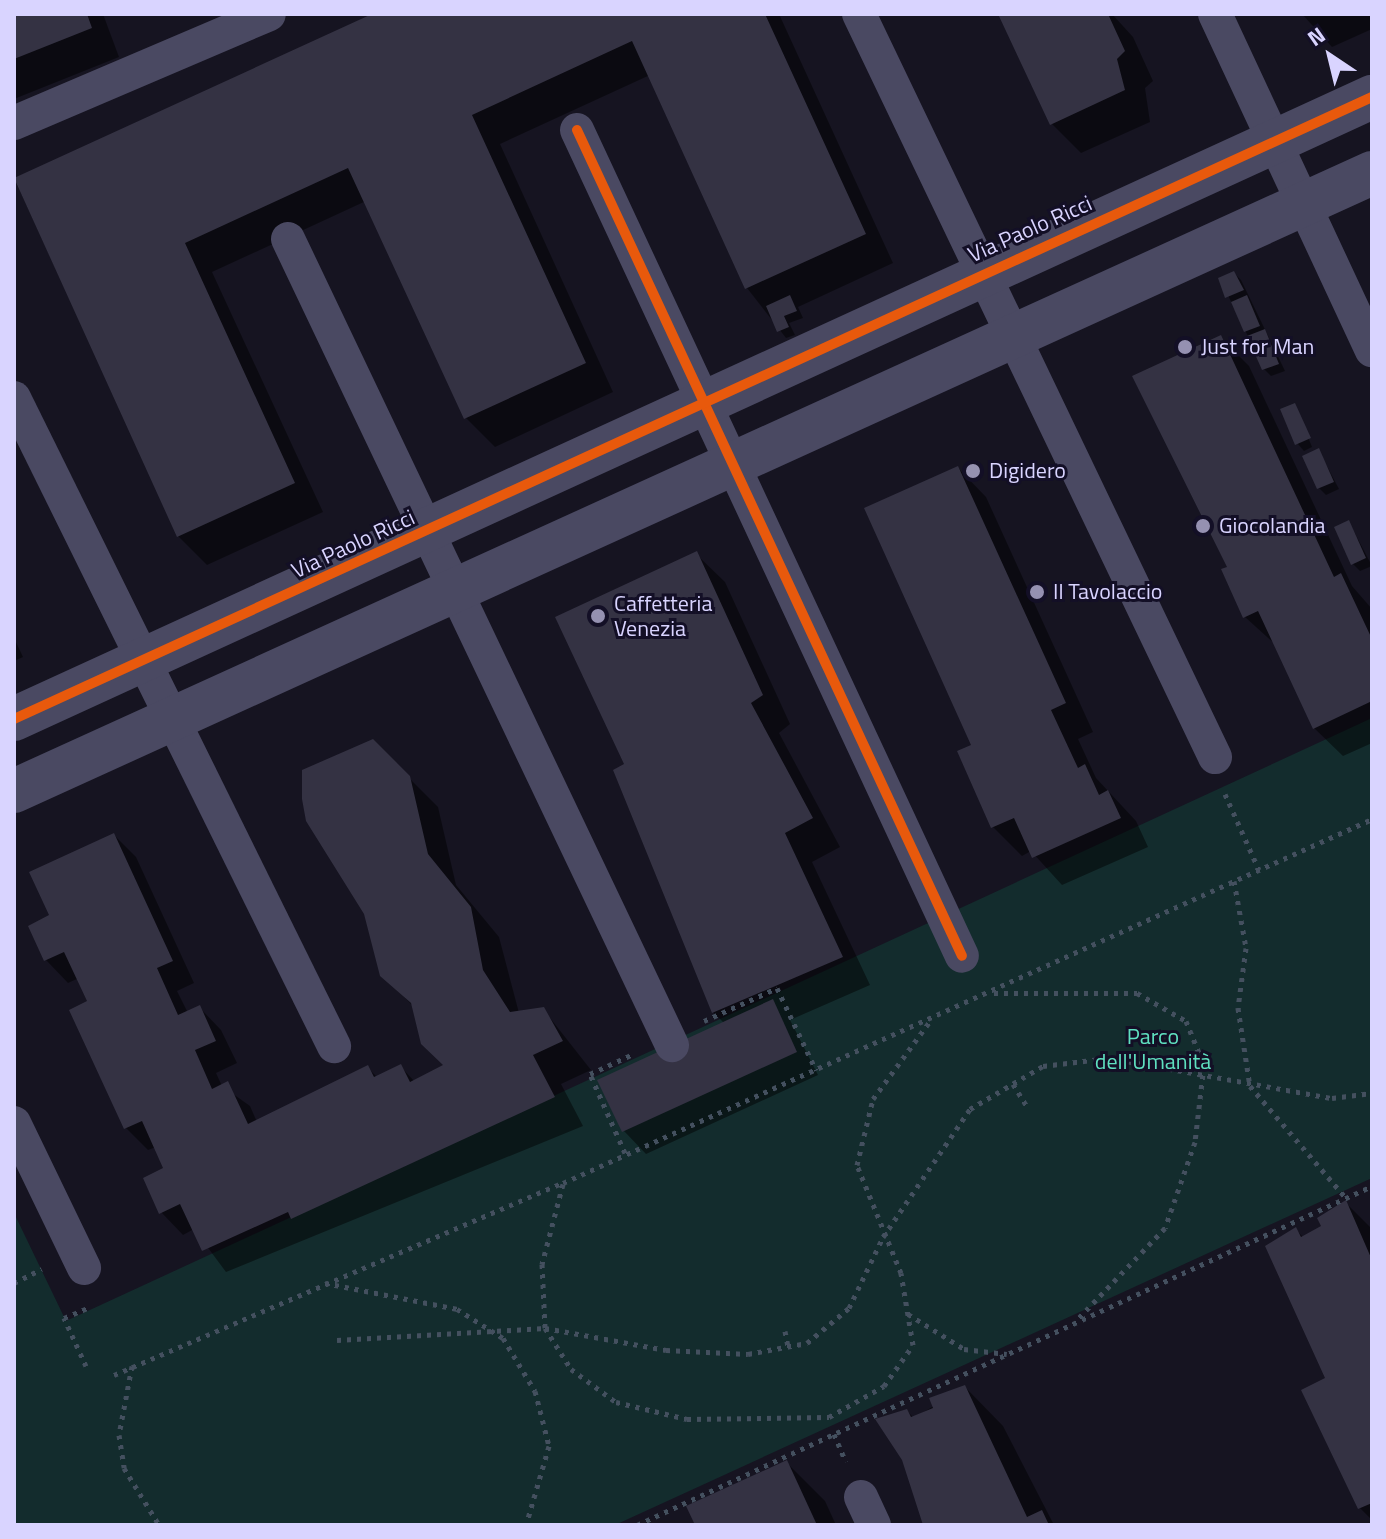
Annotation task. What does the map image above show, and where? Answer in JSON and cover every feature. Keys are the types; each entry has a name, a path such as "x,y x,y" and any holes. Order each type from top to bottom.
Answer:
{"street":[{"path":"14,123 269,14"},
{"name":"Via Paolo Ricci","path":"859,14 1016,336 1215,757"},
{"path":"1215,14 1307,203 1372,350"},
{"name":"Via Paolo Ricci","path":"14,719 147,663 983,273 1372,97"},
{"path":"577,130 707,402 962,956"},
{"path":"14,791 177,722 1372,173"},
{"name":"Via Paolo Ricci","path":"288,239 453,596 672,1045"},
{"path":"14,398 177,722 334,1046"},
{"path":"14,1123 84,1268"}],"path":[{"path":"1215,757 1217,778 1259,870"},
{"path":"114,1375 563,1183 1372,819"},
{"path":"1234,881 1246,948 1238,1008 1250,1086 1346,1198"},
{"path":"989,993 1137,993 1186,1021 1203,1077 1195,1142 1165,1228 1073,1324"},
{"path":"563,1183 542,1264 545,1328 571,1369 616,1402 687,1419 760,1423 829,1417 884,1386 913,1345 908,1314 857,1165 873,1099 931,1019"},
{"path":"337,1340 545,1328 666,1350 748,1354 807,1343 849,1308 883,1237 970,1109 1043,1066 1109,1058 1250,1086 1332,1098 1372,1093"},
{"path":"1013,1084 1026,1105"},
{"path":"637,1525 1372,1186"},
{"path":"324,1283 457,1309 492,1331 535,1391 549,1446 526,1525"},
{"path":"908,1314 964,1349 1008,1354"},
{"path":"64,1318 86,1366"},
{"path":"785,1331 788,1347"},
{"path":"132,1366 119,1435 124,1468 159,1525"}],"green space":[{"name":"Parco dell'Umanità","path":"1372,718 1372,1178 615,1525 14,1525 14,1213 66,1321"}],"building":[{"path":"14,14 87,14 92,28 14,59"},
{"path":"372,14 765,14 866,234 745,289 632,41 472,115 586,363 464,419 348,168 185,243 295,483 177,537 14,178"},
{"path":"998,14 1108,14 1125,51 1117,59 1125,90 1050,125"},
{"path":"1234,271 1244,290 1225,298 1218,278"},
{"path":"790,295 797,311 784,316 789,327 777,332 766,306"},
{"path":"1247,295 1260,326 1244,332 1231,302"},
{"path":"1265,329 1279,364 1262,370 1247,336"},
{"path":"1221,335 1334,577 1341,573 1372,639 1372,701 1313,729 1258,611 1243,618 1221,569 1227,567 1132,376"},
{"path":"1295,403 1311,438 1295,445 1280,409"},
{"path":"1319,448 1334,482 1317,489 1302,456"},
{"path":"958,466 1066,703 1051,710 1078,768 1085,764 1099,795 1108,790 1121,818 1032,858 1014,818 991,828 957,751 971,745 864,508"},
{"path":"1349,520 1366,558 1351,565 1334,527"},
{"path":"697,551 763,695 751,703 813,818 785,833 843,957 712,1013 613,770 624,764 555,617"},
{"path":"373,739 410,776 428,854 471,907 483,970 510,1012 544,1007 563,1041 533,1055 555,1097 291,1219 288,1212 202,1251 180,1204 159,1214 143,1178 163,1168 142,1121 124,1129 69,1010 87,1001 64,952 44,961 28,926 49,915 29,872 114,833 173,961 157,968 178,1015 200,1005 216,1041 195,1050 212,1089 228,1081 248,1124 368,1065 374,1077 401,1064 410,1082 443,1065 421,1044 411,1003 380,976 364,914 306,821 302,799 302,770"},
{"path":"773,999 797,1052 622,1132 597,1080"},
{"path":"1346,1200 1372,1260 1372,1503 1358,1509 1301,1390 1325,1378 1265,1246 1296,1227 1301,1237 1321,1226 1317,1218"},
{"path":"965,1385 1027,1517 1042,1510 1049,1525 923,1525 902,1460 875,1419 907,1409 911,1417 933,1408 929,1398"},
{"path":"787,1460 817,1525 695,1525 686,1506"}],"cycle path":[{"path":"14,719 1372,97"},
{"path":"577,130 962,956"}],"place":[{"name":"Just for Man","path":"1185,347"},
{"name":"Digidero","path":"973,471"},
{"name":"Giocolandia","path":"1203,526"},
{"name":"Il Tavolaccio","path":"1037,592"},
{"name":"Caffetteria Venezia","path":"598,616"}]}
